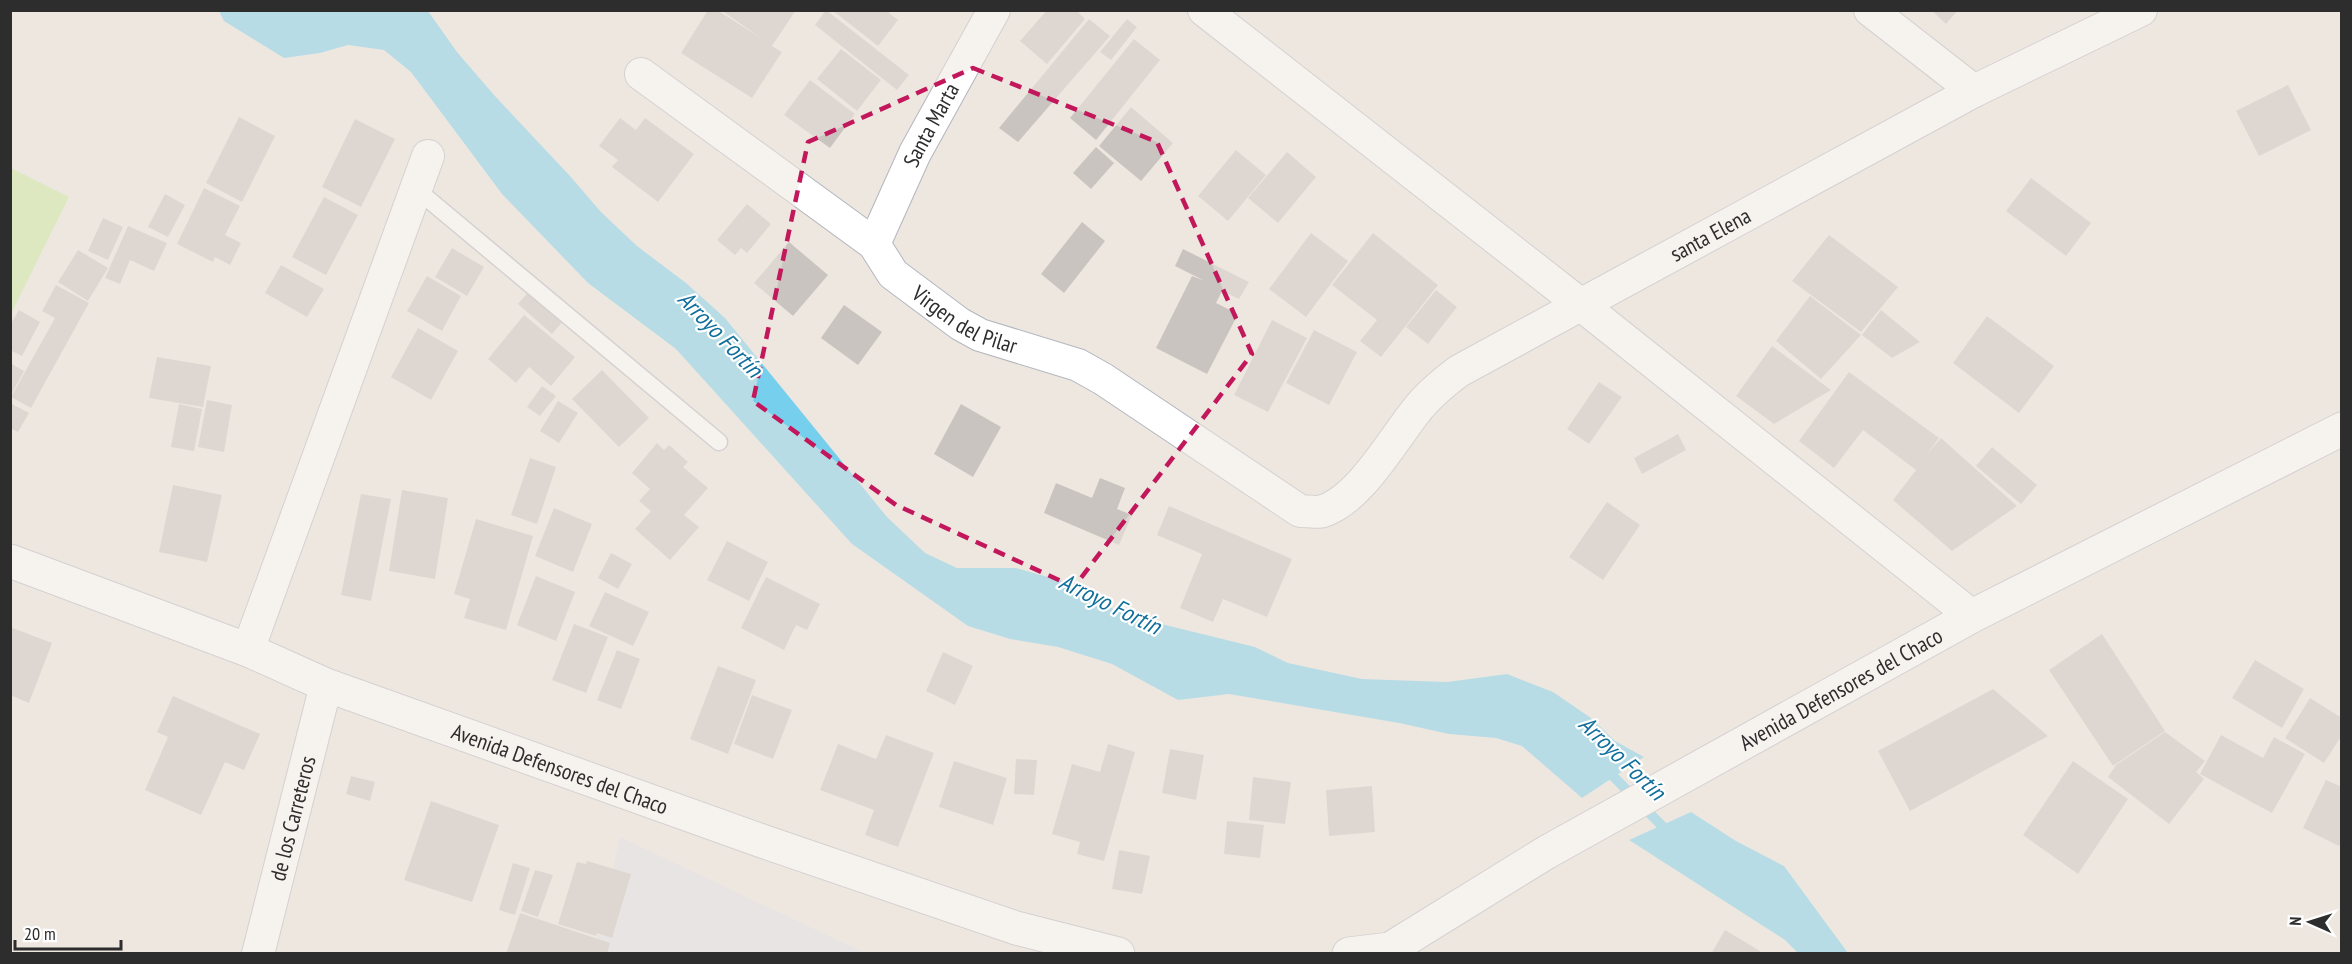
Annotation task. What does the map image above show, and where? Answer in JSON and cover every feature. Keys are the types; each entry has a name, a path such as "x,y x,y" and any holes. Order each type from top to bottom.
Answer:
{"main road":[{"name":"Avenida Defensores del Chaco","path":"1349,954 1393,951 1547,852 1972,616 2342,429"},
{"name":"Avenida Defensores del Chaco","path":"10,561 248,650 326,685 762,841 1005,924 1118,954"}],"street":[{"name":"Santa Marta","path":"874,244 915,153 994,10"},
{"path":"1204,10 1580,304 1972,616"},
{"path":"1870,10 1974,91"},
{"name":"santa Elena","path":"1322,512 1344,500 1370,474 1416,410 1435,390 1459,371 1974,91 2142,10"},
{"name":"Virgen del Pilar","path":"640,74 874,244 893,274 960,324 980,335 1078,365 1103,379 1300,511 1322,512"},
{"path":"248,650 428,156"},
{"name":"de los Carreteros","path":"258,954 326,685"}],"lane":[{"path":"416,189 719,442"}],"highlighted area":[{"path":"973,68 1157,142 1252,354 1074,587 896,505 753,401 808,142"}],"shaded area":[{"path":"620,837 865,953 593,954"}],"green space":[{"path":"11,168 69,197 11,314"}],"water":[{"path":"219,11 428,11 457,52 494,95 601,212 637,246 686,283 725,318 887,517 925,553 957,568 1016,568 1062,581 1104,605 1133,617 1255,647 1288,663 1362,679 1447,682 1507,674 1553,692 1591,718 1615,741 1644,757 1582,798 1522,746 1496,738 1449,734 1399,723 1229,694 1178,700 1112,664 1058,647 1010,639 968,626 852,544 676,349 588,283 502,194 411,72 384,50 348,45 320,53 284,58 224,21"},
{"path":"1691,812 1736,841 1784,866 1848,953 1798,953 1785,940 1629,840"}],"building":[{"path":"708,10 717,10 761,38 721,10 796,10 772,46 782,52 752,98 681,53"},
{"path":"826,10 909,75 897,90 815,25"},
{"path":"832,10 891,10 889,13 898,20 878,46"},
{"path":"1047,10 1076,10 1085,19 1047,64 1020,41"},
{"path":"1931,10 1958,10 1946,24"},
{"path":"1089,19 1110,36 1018,142 999,128"},
{"path":"1127,19 1137,27 1111,60 1100,52"},
{"path":"1134,39 1160,60 1096,140 1070,118"},
{"path":"841,49 881,80 857,111 817,79"},
{"path":"810,80 855,114 830,148 784,115"},
{"path":"2288,85 2311,130 2259,156 2236,111"},
{"path":"1131,107 1173,143 1141,181 1099,146"},
{"path":"239,117 275,136 242,202 206,183"},
{"path":"620,118 636,130 645,118 694,154 658,202 612,167 618,160 599,146"},
{"path":"355,119 395,139 361,207 322,187"},
{"path":"1096,147 1114,163 1091,189 1073,173"},
{"path":"1236,150 1266,175 1228,221 1198,196"},
{"path":"1287,152 1316,177 1278,223 1248,198"},
{"path":"2031,178 2091,223 2066,256 2006,211"},
{"path":"204,188 240,206 225,235 241,243 230,265 215,257 213,262 177,244"},
{"path":"165,194 185,205 168,237 148,227"},
{"path":"324,197 358,215 326,275 292,257"},
{"path":"747,204 771,224 747,253 741,248 735,255 717,240"},
{"path":"103,218 123,227 108,260 88,251"},
{"path":"1082,222 1105,241 1064,293 1041,274"},
{"path":"128,226 167,243 154,271 130,260 120,284 105,278"},
{"path":"1311,233 1348,261 1306,317 1269,289"},
{"path":"1373,233 1438,285 1381,357 1360,341 1377,320 1332,285"},
{"path":"1829,235 1898,287 1861,332 1792,281"},
{"path":"789,242 828,275 793,316 754,283"},
{"path":"452,248 484,267 467,296 435,277"},
{"path":"1183,249 1249,282 1239,299 1222,291 1216,303 1238,314 1207,374 1156,348 1192,276 1205,281 1175,266"},
{"path":"78,250 108,268 88,301 58,282"},
{"path":"281,265 324,289 307,317 265,293"},
{"path":"427,276 461,296 442,331 407,311"},
{"path":"56,285 89,303 31,408 11,397 55,318 42,311"},
{"path":"531,289 564,320 552,334 518,304"},
{"path":"1436,290 1457,307 1428,344 1406,327"},
{"path":"1810,296 1861,335 1821,379 1776,341"},
{"path":"844,305 882,332 858,365 821,338"},
{"path":"19,310 40,322 22,356 10,350 10,325"},
{"path":"1881,310 1920,342 1892,358 1862,335"},
{"path":"524,315 575,357 551,386 529,367 516,383 488,359"},
{"path":"1987,316 2054,366 2019,413 1953,363"},
{"path":"1272,320 1307,338 1268,412 1234,395"},
{"path":"418,328 458,351 431,400 391,377"},
{"path":"1314,330 1357,352 1329,405 1286,383"},
{"path":"1772,346 1831,390 1774,424 1736,396"},
{"path":"157,357 211,366 203,407 149,398"},
{"path":"10,363 24,371 10,397"},
{"path":"602,370 649,418 619,447 572,399"},
{"path":"1849,372 1939,438 1927,454 1941,438 2017,506 1952,551 1893,500 1916,470 1863,430 1834,468 1799,441"},
{"path":"1599,382 1622,397 1589,444 1567,429"},
{"path":"542,386 556,396 540,416 527,407"},
{"path":"207,400 232,405 224,452 198,447"},
{"path":"558,401 578,413 559,443 540,431"},
{"path":"10,403 29,413 18,432 10,428"},
{"path":"179,404 202,409 194,451 171,447"},
{"path":"961,404 1001,427 973,477 934,454"},
{"path":"1678,434 1686,450 1642,474 1634,458"},
{"path":"657,443 664,450 669,445 688,462 683,467 708,488 684,515 699,527 670,560 635,529 651,511 639,501 650,489 632,473"},
{"path":"1992,447 2037,485 2021,504 1976,466"},
{"path":"530,458 556,467 537,524 511,515"},
{"path":"1100,478 1125,488 1117,509 1132,515 1119,545 1044,513 1056,483 1092,498"},
{"path":"173,485 222,495 207,562 159,552"},
{"path":"402,490 448,498 435,579 389,571"},
{"path":"361,494 391,499 371,601 341,595"},
{"path":"1607,502 1640,525 1603,580 1569,557"},
{"path":"1169,506 1292,559 1267,617 1223,599 1213,622 1180,608 1202,554 1157,535"},
{"path":"554,508 592,524 573,572 535,556"},
{"path":"476,519 533,536 506,630 464,618 470,599 454,594"},
{"path":"727,541 768,562 749,601 707,580"},
{"path":"611,553 632,564 618,589 598,578"},
{"path":"536,576 575,592 556,641 517,625"},
{"path":"766,577 820,604 807,630 796,625 784,650 741,628"},
{"path":"605,592 649,612 633,646 589,626"},
{"path":"574,624 608,637 586,693 552,680"},
{"path":"10,627 52,643 29,703 10,695"},
{"path":"2102,634 2165,731 2113,766 2049,670"},
{"path":"617,650 640,659 621,709 597,700"},
{"path":"943,652 973,666 955,705 926,691"},
{"path":"2255,660 2304,689 2282,728 2232,698"},
{"path":"718,666 756,680 728,754 690,739"},
{"path":"1993,689 2048,736 1910,811 1878,751"},
{"path":"752,695 792,710 773,759 734,744"},
{"path":"173,696 260,734 244,770 225,762 201,815 145,790 168,737 157,732"},
{"path":"2310,698 2342,718 2342,735 2324,763 2285,738"},
{"path":"2165,732 2205,761 2196,772 2204,779 2169,824 2108,777 2116,765"},
{"path":"886,735 934,753 898,847 865,835 874,810 820,790 838,744 876,759"},
{"path":"2221,735 2263,758 2274,737 2305,754 2272,813 2200,774"},
{"path":"1108,744 1135,752 1104,861 1077,854 1080,842 1052,834 1072,764 1100,772"},
{"path":"1170,749 1204,755 1196,800 1162,793"},
{"path":"1016,759 1037,760 1034,795 1014,794"},
{"path":"954,761 1007,778 993,825 939,807"},
{"path":"2073,761 2128,799 2078,874 2023,835"},
{"path":"351,776 375,782 370,801 346,794"},
{"path":"1253,777 1291,782 1285,824 1249,820"},
{"path":"2326,780 2342,787 2342,840 2339,846 2303,828"},
{"path":"1372,786 1375,832 1329,836 1326,790"},
{"path":"431,801 499,825 472,902 404,880"},
{"path":"1227,821 1264,825 1260,858 1224,854"},
{"path":"1119,850 1150,856 1142,894 1112,889"},
{"path":"587,861 631,874 612,938 597,933 596,936 558,924 577,862 586,864"},
{"path":"513,863 530,868 515,915 499,910"},
{"path":"535,870 553,875 538,917 521,911"},
{"path":"520,913 610,943 607,954 506,954"},
{"path":"1725,930 1760,951 1759,954 1711,954"}],"waterway":[{"name":"Arroyo Fortín","path":"1604,767 1671,835"}]}
